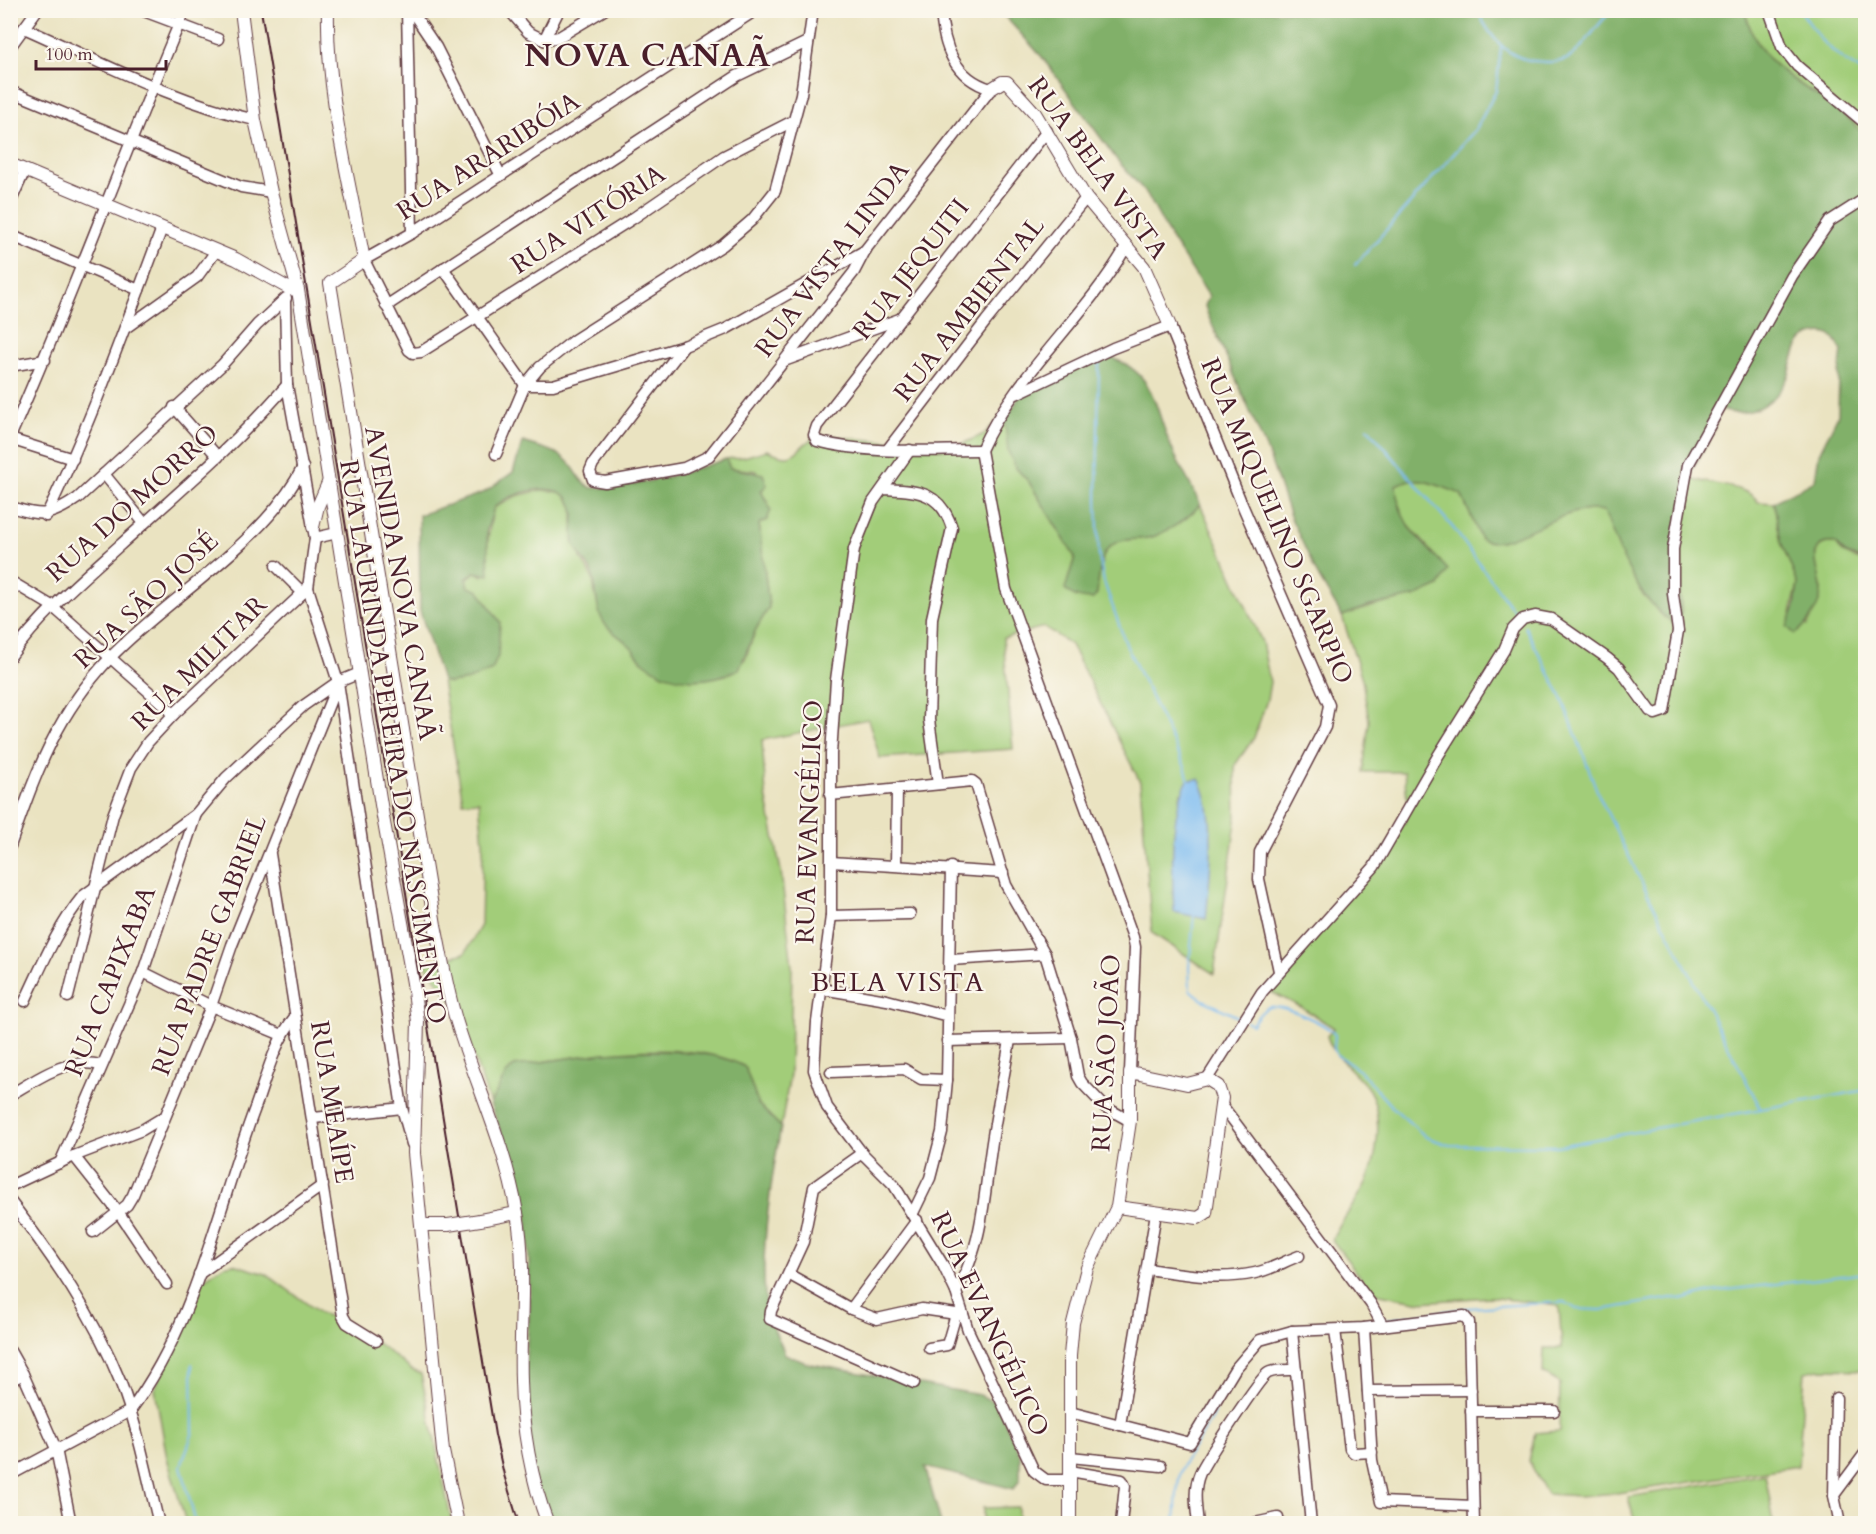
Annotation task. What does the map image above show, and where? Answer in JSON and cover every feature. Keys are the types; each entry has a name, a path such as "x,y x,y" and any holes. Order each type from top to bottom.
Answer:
{"street":[{"path":"10,47 37,10"},
{"path":"141,10 218,39"},
{"path":"73,459 10,438 45,360 152,85 185,10"},
{"name":"RUA LAURINDA PEREIRA DO NASCIMENTO","path":"241,10 255,120 328,483 418,1022 414,1153 423,1225 443,1451 458,1524"},
{"path":"328,10 328,38 338,117 364,260 386,306 737,76 807,42"},
{"path":"409,10 436,47 500,174"},
{"path":"409,10 412,233"},
{"path":"509,10 528,32 544,40 559,37 604,10"},
{"path":"544,40 559,10"},
{"name":"RUA ARARIBÓIA","path":"364,260 412,233 756,10"},
{"path":"496,454 525,385 540,367 556,353 723,245 752,220 777,187 801,94 813,10"},
{"name":"RUA BELA VISTA","path":"941,10 944,42 951,57 978,83 991,90 1002,82 1009,83 1047,131 1086,198 1144,267 1170,326"},
{"path":"1769,10 1782,47 1797,66 1866,124"},
{"path":"24,28 152,85 230,114 255,120"},
{"name":"RUA VISTA LINDA","path":"684,346 593,464 590,471 593,480 605,482 684,468 709,456 854,272 866,249 991,90"},
{"path":"10,91 130,143 241,187 271,192"},
{"name":"RUA VITÓRIA","path":"386,306 409,350 413,353 421,352 632,219 724,156 793,121"},
{"name":"RUA JEQUITI","path":"888,449 822,442 817,441 814,435 817,426 1047,131"},
{"path":"10,164 265,273 291,293"},
{"path":"10,203 25,170"},
{"name":"RUA AMBIENTAL","path":"888,449 986,321 1086,198"},
{"path":"1130,1072 1187,1084 1208,1079 1256,1001 1279,970 1374,867 1438,756 1504,650 1513,629 1523,619 1535,616 1551,619 1618,668 1650,711 1655,714 1664,711 1678,631 1673,594 1673,549 1688,465 1792,276 1830,221 1866,198"},
{"path":"46,516 73,459 127,327 162,228"},
{"path":"10,235 139,290"},
{"path":"888,449 981,450 987,435 1016,394 1107,278 1126,247"},
{"path":"525,385 553,385 684,346 726,329 866,249"},
{"path":"127,327 197,278 216,251"},
{"name":"AVENIDA NOVA CANAÃ","path":"364,260 330,283 435,925 458,1024 507,1166 517,1213 524,1260 521,1380 523,1411 534,1476 548,1524"},
{"path":"443,268 525,385"},
{"path":"291,293 287,385 314,532"},
{"path":"10,507 46,516 78,498 222,365 257,325 291,293"},
{"path":"784,361 903,318"},
{"path":"1016,394 1113,348 1170,326"},
{"name":"RUA MIQUELINO SGARPIO","path":"1170,326 1329,705 1325,727 1260,852 1259,879 1279,970"},
{"path":"10,366 45,360"},
{"name":"RUA DO MORRO","path":"10,657 52,606 251,426 287,385"},
{"path":"174,407 218,457"},
{"name":"RUA EVANGÉLICO","path":"910,450 865,517 854,549 836,680 830,795 831,916 814,1070 818,1086 832,1115 862,1153 894,1185 915,1216 956,1292 959,1315 1034,1471 1046,1480 1070,1476 1122,1480 1125,1486 1121,1524"},
{"name":"RUA SÃO JOÃO","path":"981,450 1006,589 1135,947 1130,1121 1118,1207 1088,1268 1079,1295 1071,1356 1070,1524"},
{"name":"RUA SÃO JOSÉ","path":"10,846 36,773 57,726 111,657 273,514 295,484 303,467"},
{"path":"104,474 144,523"},
{"path":"328,483 318,506 306,590 338,682 402,1108 414,1153"},
{"path":"883,489 928,494 937,501 952,528 932,618 928,720 938,784"},
{"path":"314,532 337,533"},
{"path":"276,566 306,590"},
{"path":"10,581 52,606 174,714"},
{"name":"RUA MILITAR","path":"68,997 113,816 131,768 148,742 174,714 306,590"},
{"path":"25,1001 72,909 83,896 196,814 226,778 303,706 338,682 360,673"},
{"name":"RUA PADRE GABRIEL","path":"93,1232 119,1213 133,1195 162,1118 211,1006 232,945 270,854 297,779 338,682"},
{"path":"830,795 972,781 978,787 1011,894 1046,954 1082,1083 1105,1107 1130,1121"},
{"path":"896,865 897,788"},
{"name":"RUA CAPIXABA","path":"60,1162 143,972 196,814"},
{"name":"RUA MEAÍPE","path":"270,854 345,1321 376,1341"},
{"path":"831,862 951,867 1003,873"},
{"path":"851,1309 915,1216 936,1160 942,1132 947,1080 951,867"},
{"path":"831,916 910,914"},
{"path":"950,960 1046,954"},
{"path":"143,972 211,1006 282,1035"},
{"path":"822,989 887,1000 948,1016"},
{"path":"10,1474 130,1412 166,1356 199,1274 240,1148 282,1035 296,1017"},
{"name":"RUA SÃO JOÃO","path":"947,1041 1071,1038"},
{"path":"956,1292 970,1267 981,1230 992,1140 1011,1040"},
{"path":"10,1095 48,1072 69,1063 101,1065"},
{"path":"831,1072 904,1069 921,1079 947,1080"},
{"path":"1118,1207 1198,1218 1206,1214 1221,1104 1218,1086 1208,1079"},
{"path":"1221,1104 1371,1304 1383,1326"},
{"path":"314,1118 402,1108"},
{"path":"10,1186 74,1156 142,1130 162,1118"},
{"path":"862,1153 814,1187 807,1232 790,1275 771,1311 772,1322 914,1383"},
{"path":"74,1156 119,1213 167,1284"},
{"path":"199,1274 323,1185"},
{"path":"10,1201 56,1261 107,1354 130,1412 159,1524"},
{"path":"423,1225 448,1225 517,1213"},
{"path":"1120,1425 1156,1213"},
{"path":"1147,1269 1210,1278 1230,1277 1257,1273 1299,1256"},
{"path":"790,1275 851,1309 877,1319 922,1309 959,1315 947,1345 929,1348"},
{"path":"1070,1412 1190,1443 1249,1350 1260,1340 1292,1331 1364,1328 1459,1316 1467,1317 1471,1390 1473,1524"},
{"path":"1364,1328 1371,1452 1381,1502 1473,1506"},
{"path":"1335,1330 1350,1449 1354,1453 1371,1452"},
{"path":"1292,1331 1311,1524"},
{"path":"10,1351 23,1374 56,1449 71,1524"},
{"path":"1198,1524 1195,1491 1200,1473 1261,1377 1269,1372 1296,1370"},
{"path":"10,1381 23,1374"},
{"path":"1368,1391 1471,1390"},
{"path":"1836,1398 1834,1496 1840,1524"},
{"path":"1471,1411 1554,1412"},
{"path":"1071,1457 1161,1466"},
{"path":"1834,1496 1864,1459"},
{"path":"1250,1524 1278,1518"}],"green space":[{"path":"1000,11 1745,11 1753,35 1765,54 1796,82 1832,106 1865,136 1865,561 1845,553 1835,543 1819,547 1816,559 1821,590 1819,602 1808,621 1795,634 1787,627 1795,606 1798,584 1781,542 1774,503 1815,480 1819,454 1838,415 1842,351 1831,336 1820,333 1807,337 1801,342 1786,381 1774,397 1749,411 1739,413 1720,409 1713,433 1689,476 1678,548 1681,613 1675,624 1650,602 1640,589 1623,558 1604,511 1587,510 1570,514 1506,540 1493,542 1481,539 1461,494 1420,481 1396,485 1398,500 1413,532 1448,570 1439,586 1417,596 1370,606 1342,616 1318,576 1290,516 1268,453 1208,315 1205,306 1209,296 1169,235 1147,194 1117,160 1042,57"},
{"path":"1745,11 1865,11 1865,136 1849,119 1796,82 1765,54 1753,35"},
{"path":"1101,354 1133,369 1143,380 1156,404 1173,451 1200,504 1186,518 1155,536 1122,541 1110,547 1102,561 1097,594 1093,599 1089,599 1074,596 1065,589 1075,557 1029,482 1016,468 1008,451 1005,423 1020,395"},
{"path":"1011,407 1016,468 1029,482 1075,557 1068,580 1098,578 1104,555 1112,545 1123,540 1145,538 1160,533 1183,520 1200,504 1262,642 1270,682 1267,700 1254,738 1235,765 1236,822 1214,974 1152,933 1140,782 1071,645 1044,627 1003,638 1013,749 880,758 868,719 762,740 766,795 781,871 792,967 790,1074 781,1127 758,1104 745,1067 722,1057 694,1052 632,1051 514,1066 490,1104 458,1010 425,964 465,953 481,925 483,843 479,801 463,802 442,681 461,682 492,670 479,591 468,587 466,580 475,572 483,576 494,508 516,496 541,490 561,492 566,496 573,507 573,523 581,558 593,579 595,595 605,624 632,646 641,660 665,675 694,680 726,675 745,659 756,629 769,607 759,524 768,502 763,495 757,471 730,468 726,459 744,457 767,450 786,456 791,455 811,439 820,435 953,448 984,434","holes":["1181,792 1206,918 1175,912 1175,836"]},
{"path":"523,442 560,455 584,483 592,488 643,483 726,459 730,468 763,474 767,485 761,491 771,510 767,520 759,524 769,607 756,629 739,669 715,677 690,680 666,675 642,660 631,647 607,627 602,618 591,571 574,544 574,513 571,503 565,495 545,489 511,497 494,508 487,530 489,575 474,572 466,579 468,587 479,591 500,622 498,656 492,670 469,680 449,683 442,681 420,611 419,515 485,492 513,472"},
{"path":"1689,477 1745,492 1758,502 1774,503 1781,542 1798,584 1791,613 1807,626 1821,590 1816,560 1819,547 1836,543 1848,555 1865,561 1865,1370 1820,1369 1805,1372 1798,1466 1617,1493 1579,1496 1547,1494 1529,1461 1535,1433 1559,1431 1560,1383 1543,1373 1544,1348 1562,1348 1559,1306 1490,1297 1421,1302 1371,1291 1332,1240 1361,1193 1372,1167 1378,1133 1373,1099 1364,1083 1330,1044 1327,1036 1334,1028 1303,1008 1271,992 1405,822 1408,807 1404,772 1363,772 1369,721 1362,679 1342,616 1439,586 1434,554 1403,519 1397,503 1396,485 1420,481 1461,494 1481,539 1492,541 1506,539 1570,514 1587,510 1604,511 1641,592 1665,618 1681,613 1678,548"},
{"path":"645,1051 709,1055 745,1067 758,1104 781,1127 767,1223 764,1274 769,1316 785,1354 806,1363 980,1395 996,1403 1020,1455 1020,1479 1014,1489 925,1467 941,1523 542,1523 532,1489 523,1391 530,1305 528,1227 524,1192 490,1104 506,1074 514,1066 603,1053"},
{"path":"233,1264 266,1274 320,1313 343,1322 372,1339 412,1370 421,1374 452,1523 186,1523 167,1458 155,1389 197,1284 223,1266"},
{"path":"1765,1474 1774,1523 1635,1523 1628,1497"},
{"path":"1018,1507 1018,1523 983,1523 983,1508"}],"water":[{"path":"1199,779 1205,793 1211,828 1211,867 1206,919 1174,912 1173,897 1173,844 1178,809 1188,780"}],"waterway":[{"path":"1477,10 1489,31 1504,48 1522,58 1546,62 1556,62 1573,55 1613,10"},
{"path":"1800,10 1821,40 1842,59 1866,74"},
{"path":"1355,265 1476,129 1496,91 1501,47"},
{"path":"1099,362 1097,499 1099,557 1104,582 1127,647 1185,767 1189,781"},
{"path":"1368,428 1454,529 1519,618"},
{"path":"1525,627 1562,698 1599,796 1643,885 1761,1109"},
{"path":"1194,915 1189,967 1190,990 1201,999 1242,1019"},
{"path":"1247,1022 1252,1024 1264,1010 1275,1007 1294,1012 1324,1026 1335,1035 1334,1049 1337,1055 1360,1071 1390,1105 1426,1137 1449,1145 1558,1146 1866,1090"},
{"path":"1384,1320 1468,1308 1565,1302 1576,1309 1601,1310 1671,1298 1685,1299 1710,1292 1866,1273"},
{"path":"192,1364 193,1432 181,1466 196,1524"},
{"path":"1175,1524 1181,1470 1215,1410"}],"railway":[{"path":"261,10 495,1435 519,1524"}],"district":[{"name":"NOVA CANAÃ","path":"648,56"},
{"name":"BELA VISTA","path":"898,982"}]}
